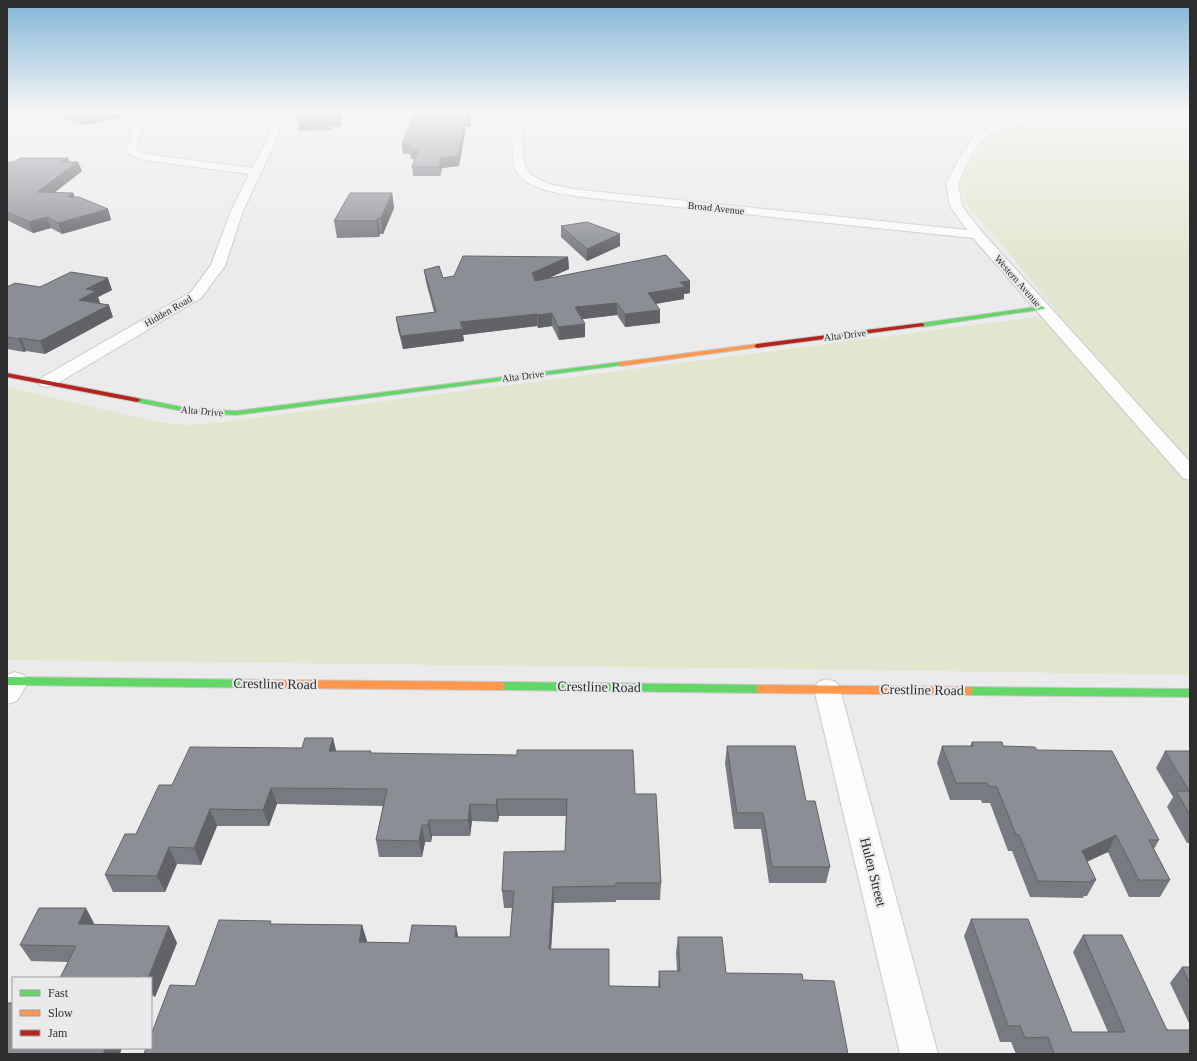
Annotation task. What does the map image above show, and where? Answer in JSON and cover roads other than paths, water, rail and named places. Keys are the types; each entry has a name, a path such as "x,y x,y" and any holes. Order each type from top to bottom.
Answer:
{"street":[{"path":"175,161 256,172"},
{"name":"Hidden Road","path":"48,382 196,295 218,266 237,211 261,161"},
{"name":"Broad Avenue","path":"519,161 523,175 538,183 573,192 599,196 977,235"},
{"name":"Western Avenue","path":"963,161 952,183 956,206 977,235 1190,474"},
{"name":"Alta Drive","path":"7,375 106,393 188,411 214,414 236,413 970,319 1042,308"},
{"name":"Crestline Road","path":"10,686 827,689 1190,693"},
{"name":"Hulen Street","path":"827,689 919,1054"}]}
